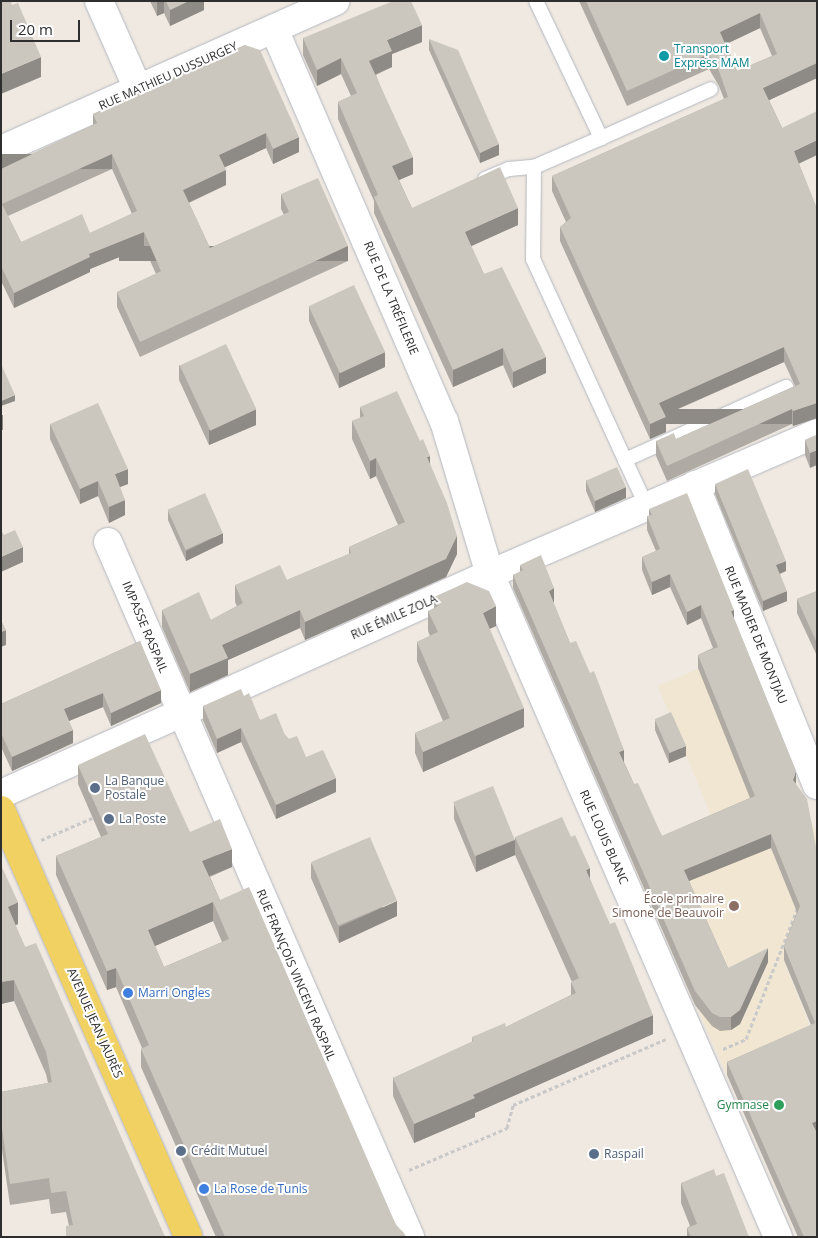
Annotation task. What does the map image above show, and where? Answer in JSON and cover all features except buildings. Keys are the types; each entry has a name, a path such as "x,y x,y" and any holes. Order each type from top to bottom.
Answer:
{"main road":[{"name":"AVENUE JEAN JAURÈS","path":"1,810 188,1237"}],"street":[{"path":"99,1 138,89"},
{"name":"RUE MATHIEU DUSSURGEY","path":"1,150 335,1"},
{"name":"RUE DE LA TRÉFILERIE","path":"274,29 444,422 490,574"},
{"name":"RUE ÉMILE ZOLA","path":"1,794 490,574 817,432"},
{"name":"RUE MADIER DE MONTJAU","path":"695,485 817,785"},
{"name":"IMPASSE RASPAIL","path":"108,542 182,712"},
{"name":"RUE LOUIS BLANC","path":"490,574 778,1237"},
{"name":"RUE FRANÇOIS VINCENT RASPAIL","path":"182,712 410,1237"}],"lane":[{"path":"536,1 601,138"},
{"path":"475,184 509,168 534,167 711,89"},
{"path":"534,167 533,259 641,494"},
{"path":"625,460 786,387"}],"path":[{"path":"38,841 92,818"},
{"path":"714,1053 746,1039 799,904"},
{"path":"386,1181 507,1128 514,1105 688,1030"}],"shaded area":[{"name":"École primaire Simone de Beauvoir","path":"741,651 817,835 817,950 785,964 817,1044 727,1075 632,863 715,826 658,686"}],"place":[{"name":"Transport Express MAM","path":"664,56"},
{"name":"La Banque Postale","path":"95,788"},
{"name":"La Poste","path":"109,819"},
{"name":"École primaire Simone de Beauvoir","path":"734,906"},
{"name":"Marri Ongles","path":"128,993"},
{"name":"Gymnase","path":"779,1105"},
{"name":"Crédit Mutuel","path":"181,1151"},
{"name":"Raspail","path":"594,1154"},
{"name":"La Rose de Tunis","path":"204,1189"}]}
